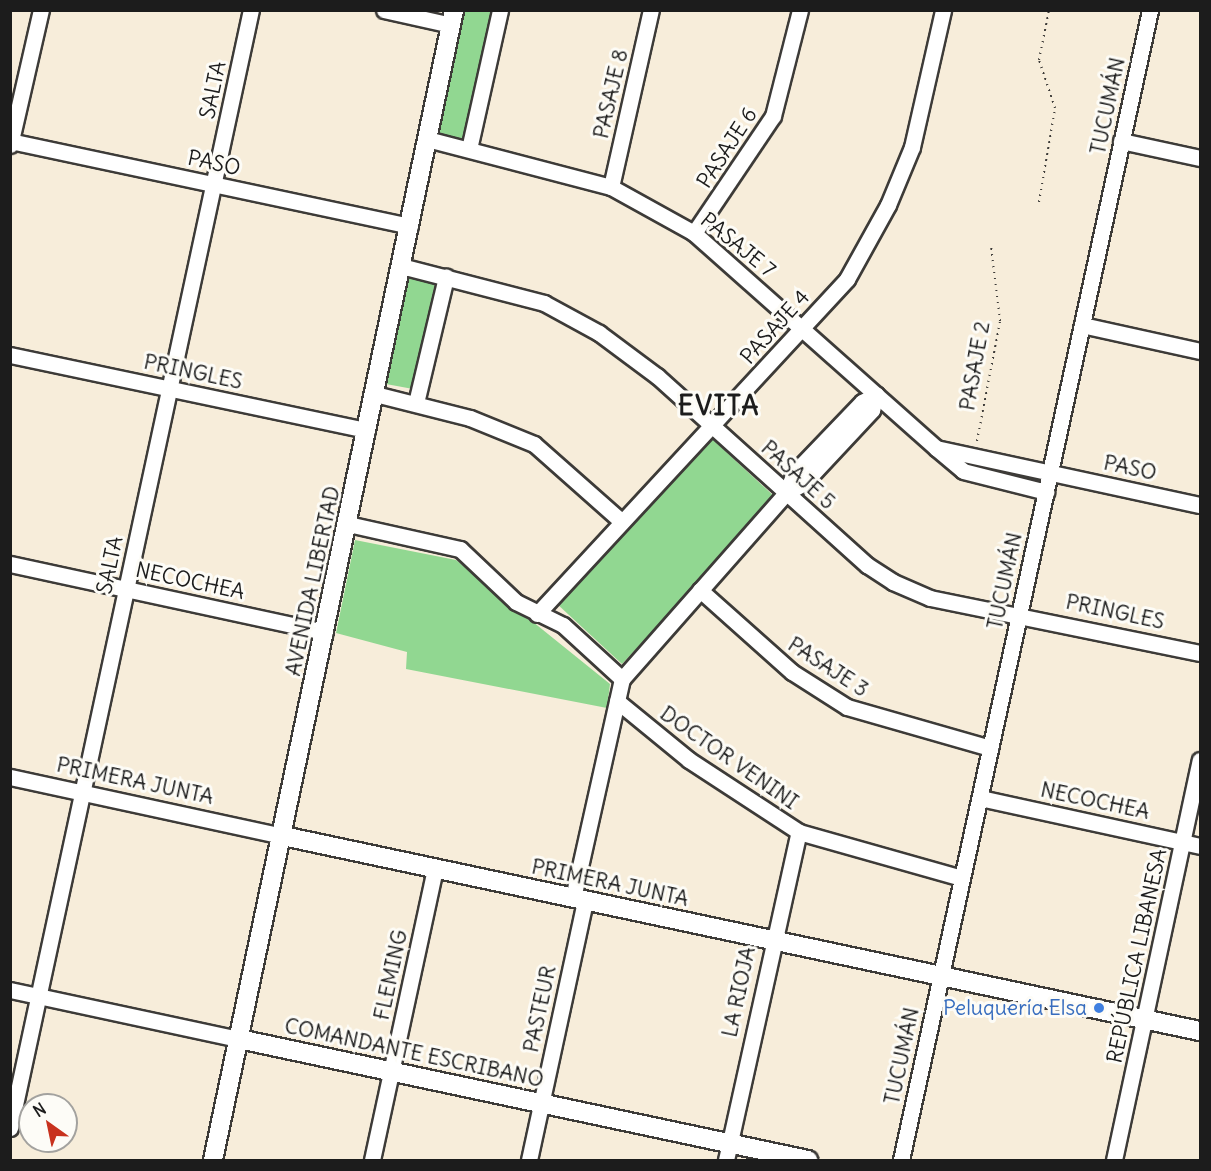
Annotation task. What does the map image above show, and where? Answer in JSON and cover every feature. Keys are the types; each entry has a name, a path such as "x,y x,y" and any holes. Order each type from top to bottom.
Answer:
{"main road":[{"name":"AVENIDA LIBERTAD","path":"213,1161 326,632 453,18"},
{"name":"PRIMERA JUNTA","path":"283,836 1200,1031"},
{"name":"COMANDANTE ESCRIBANO","path":"239,1039 541,1104 728,1152 808,1161"}],"street":[{"path":"11,143 41,10"},
{"name":"SALTA","path":"10,1128 252,10"},
{"path":"384,10 453,18"},
{"path":"469,149 500,10"},
{"name":"PASAJE 8","path":"611,187 651,10"},
{"name":"PASAJE 6","path":"694,233 773,116 800,10"},
{"name":"PASAJE 4","path":"537,614 847,279 888,205 912,147 943,10"},
{"name":"TUCUMÁN","path":"901,1161 1150,10"},
{"name":"PASAJE 7","path":"427,139 611,187 694,233 804,327 876,395 963,471 1046,492"},
{"path":"1121,141 1200,158"},
{"name":"PASO","path":"11,143 410,226"},
{"name":"PASAJE 5","path":"401,266 524,297 571,316 627,351 786,493 893,582 930,598 1020,613"},
{"path":"416,403 446,277"},
{"path":"1082,325 1200,351"},
{"name":"PRINGLES","path":"10,355 367,430"},
{"path":"375,394 416,403 534,444 621,521"},
{"path":"348,524 460,549 516,602 563,625 622,679 786,493 794,473 862,402 876,395"},
{"path":"936,448 1050,473"},
{"name":"PASO","path":"1050,473 1200,505"},
{"name":"NECOCHEA","path":"10,564 326,632"},
{"name":"PASAJE 3","path":"700,590 792,672 847,707 990,748"},
{"name":"PRINGLES","path":"1020,613 1200,653"},
{"name":"PASTEUR","path":"529,1161 622,679"},
{"name":"DOCTOR VENINI","path":"616,701 689,760 799,832 962,878"},
{"name":"REPÚBLICA LIBANESA","path":"1114,1161 1200,760"},
{"name":"PRIMERA JUNTA","path":"10,777 283,836"},
{"name":"NECOCHEA","path":"980,798 1200,846"},
{"name":"LA RIOJA","path":"728,1152 771,940 799,832"},
{"name":"FLEMING","path":"372,1161 435,869"},
{"name":"COMANDANTE ESCRIBANO","path":"10,990 239,1039"}],"path":[{"path":"1039,202 1054,108 1039,60 1049,10"},
{"name":"PASAJE 2","path":"974,455 1000,321 991,246"}],"green space":[{"path":"460,11 493,11 463,140 434,133"},
{"path":"409,278 435,283 413,389 386,384"},
{"path":"710,437 776,498 622,664 556,603"},
{"path":"355,540 456,560 610,684 607,708 406,669 407,652 336,633"}],"place":[{"name":"Peluquería Elsa","path":"1099,1008"}],"district":[{"name":"EVITA","path":"719,406"}]}
